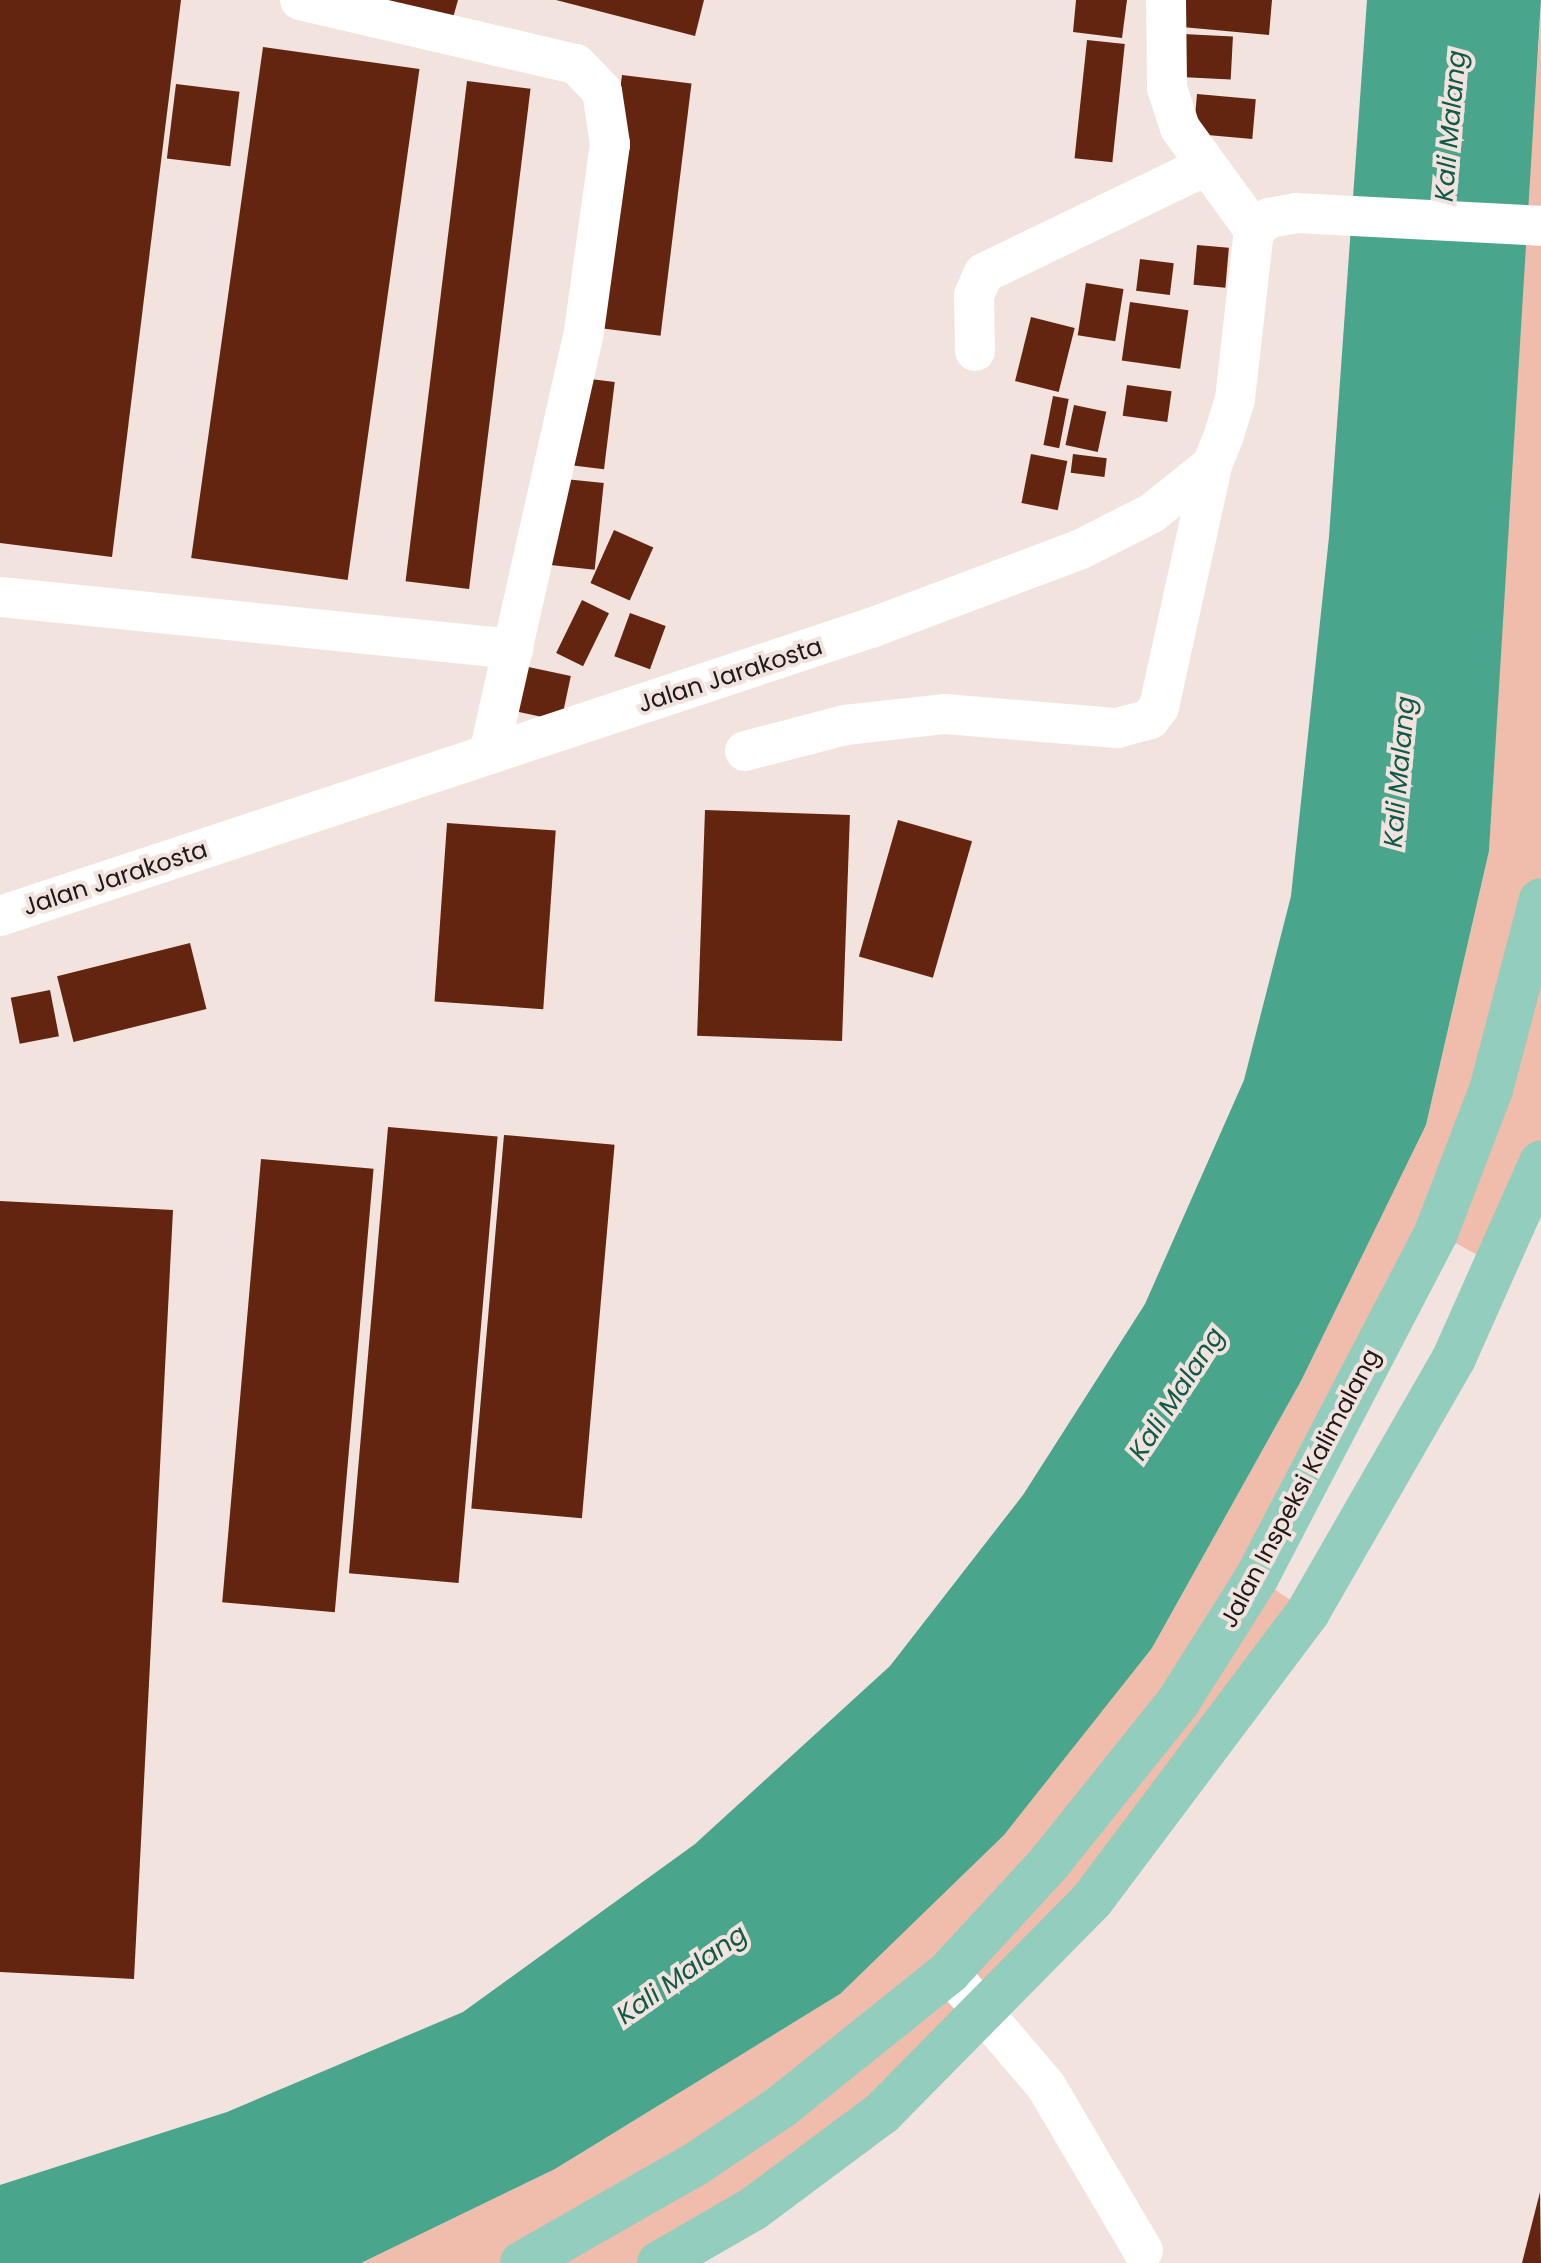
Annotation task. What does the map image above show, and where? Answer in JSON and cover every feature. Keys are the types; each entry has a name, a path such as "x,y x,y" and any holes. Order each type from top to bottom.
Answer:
{"main road":[{"name":"Jalan Inspeksi Kalimalang","path":"522,2263 770,2114 949,1972 1050,1862 1178,1702 1257,1577 1436,1233 1491,1090 1541,900"},
{"path":"659,2263 753,2209 882,2113 1092,1900 1308,1612 1454,1358 1541,1163"},
{"path":"1436,1233 1494,1264"},
{"path":"1257,1577 1308,1612"}],"street":[{"path":"300,0 576,64 602,91 610,144 584,332 489,754"},
{"path":"745,751 845,725 945,714 1117,728 1150,719 1159,707 1212,465 1235,399 1254,230 1180,128 1167,88 1166,0"},
{"path":"975,351 974,295 984,273 1205,166"},
{"path":"1254,230 1269,218 1325,213 1541,226"},
{"name":"Jalan Jarakosta","path":"0,916 871,628 1081,549 1152,513 1212,465"},
{"path":"0,597 513,649"},
{"path":"949,1972 986,2009 1046,2086 1143,2251"}],"shaded area":[{"path":"1541,15 1541,218 1526,215"},
{"path":"1524,232 1541,232 1541,1163 1494,1264 1437,1233 1258,1578 1308,1612 986,2009 659,2263 361,2263 555,2169 840,1994 1152,1648 1301,1381 1426,1125 1489,851"}],"water":[{"name":"Kali Malang","path":"1367,0 1541,0 1489,851 1426,1125 1301,1381 1152,1648 1004,1835 840,1994 555,2169 361,2263 0,2263 0,2185 227,2112 463,2012 695,1844 890,1666 1023,1495 1145,1304 1244,1080 1291,896 1329,537"}],"building":[{"path":"0,0 181,0 112,557 0,543"},
{"path":"363,0 458,0 449,32"},
{"path":"556,0 704,0 695,36"},
{"path":"1076,0 1127,0 1122,38 1073,32"},
{"path":"1185,0 1272,0 1269,35 1182,27"},
{"path":"1183,34 1233,37 1231,80 1181,77"},
{"path":"1087,40 1125,44 1112,162 1075,158"},
{"path":"263,47 419,69 348,580 191,558"},
{"path":"622,75 691,84 661,336 591,327"},
{"path":"467,81 531,89 469,589 406,581"},
{"path":"176,84 240,92 230,166 167,158"},
{"path":"1197,94 1256,99 1252,139 1194,134"},
{"path":"1197,245 1229,248 1225,288 1194,285"},
{"path":"1140,259 1174,263 1170,295 1136,291"},
{"path":"1086,283 1124,289 1115,341 1078,335"},
{"path":"1130,302 1188,310 1180,369 1122,360"},
{"path":"1031,317 1075,328 1059,392 1015,381"},
{"path":"582,378 615,382 604,469 571,465"},
{"path":"1127,385 1172,391 1167,422 1123,416"},
{"path":"1053,396 1069,399 1059,448 1043,445"},
{"path":"1074,405 1106,412 1098,452 1065,445"},
{"path":"1031,454 1067,461 1058,510 1021,503"},
{"path":"1073,454 1107,458 1104,477 1071,473"},
{"path":"555,478 604,483 595,570 546,565"},
{"path":"614,530 653,547 630,600 590,583"},
{"path":"582,600 609,613 583,666 556,653"},
{"path":"630,613 666,626 650,669 614,656"},
{"path":"519,665 571,676 561,721 509,710"},
{"path":"705,810 850,815 842,1041 697,1036"},
{"path":"898,820 972,841 933,978 859,956"},
{"path":"447,823 556,831 543,1009 435,1002"},
{"path":"190,943 206,1009 74,1042 57,976"},
{"path":"50,990 59,1036 20,1044 11,998"},
{"path":"388,1127 498,1137 459,1583 349,1573"},
{"path":"504,1135 615,1145 582,1518 471,1509"},
{"path":"261,1159 374,1169 335,1612 222,1602"},
{"path":"0,1201 173,1210 134,1979 0,1972"},
{"path":"1540,2192 1541,2263 1522,2263"}]}
